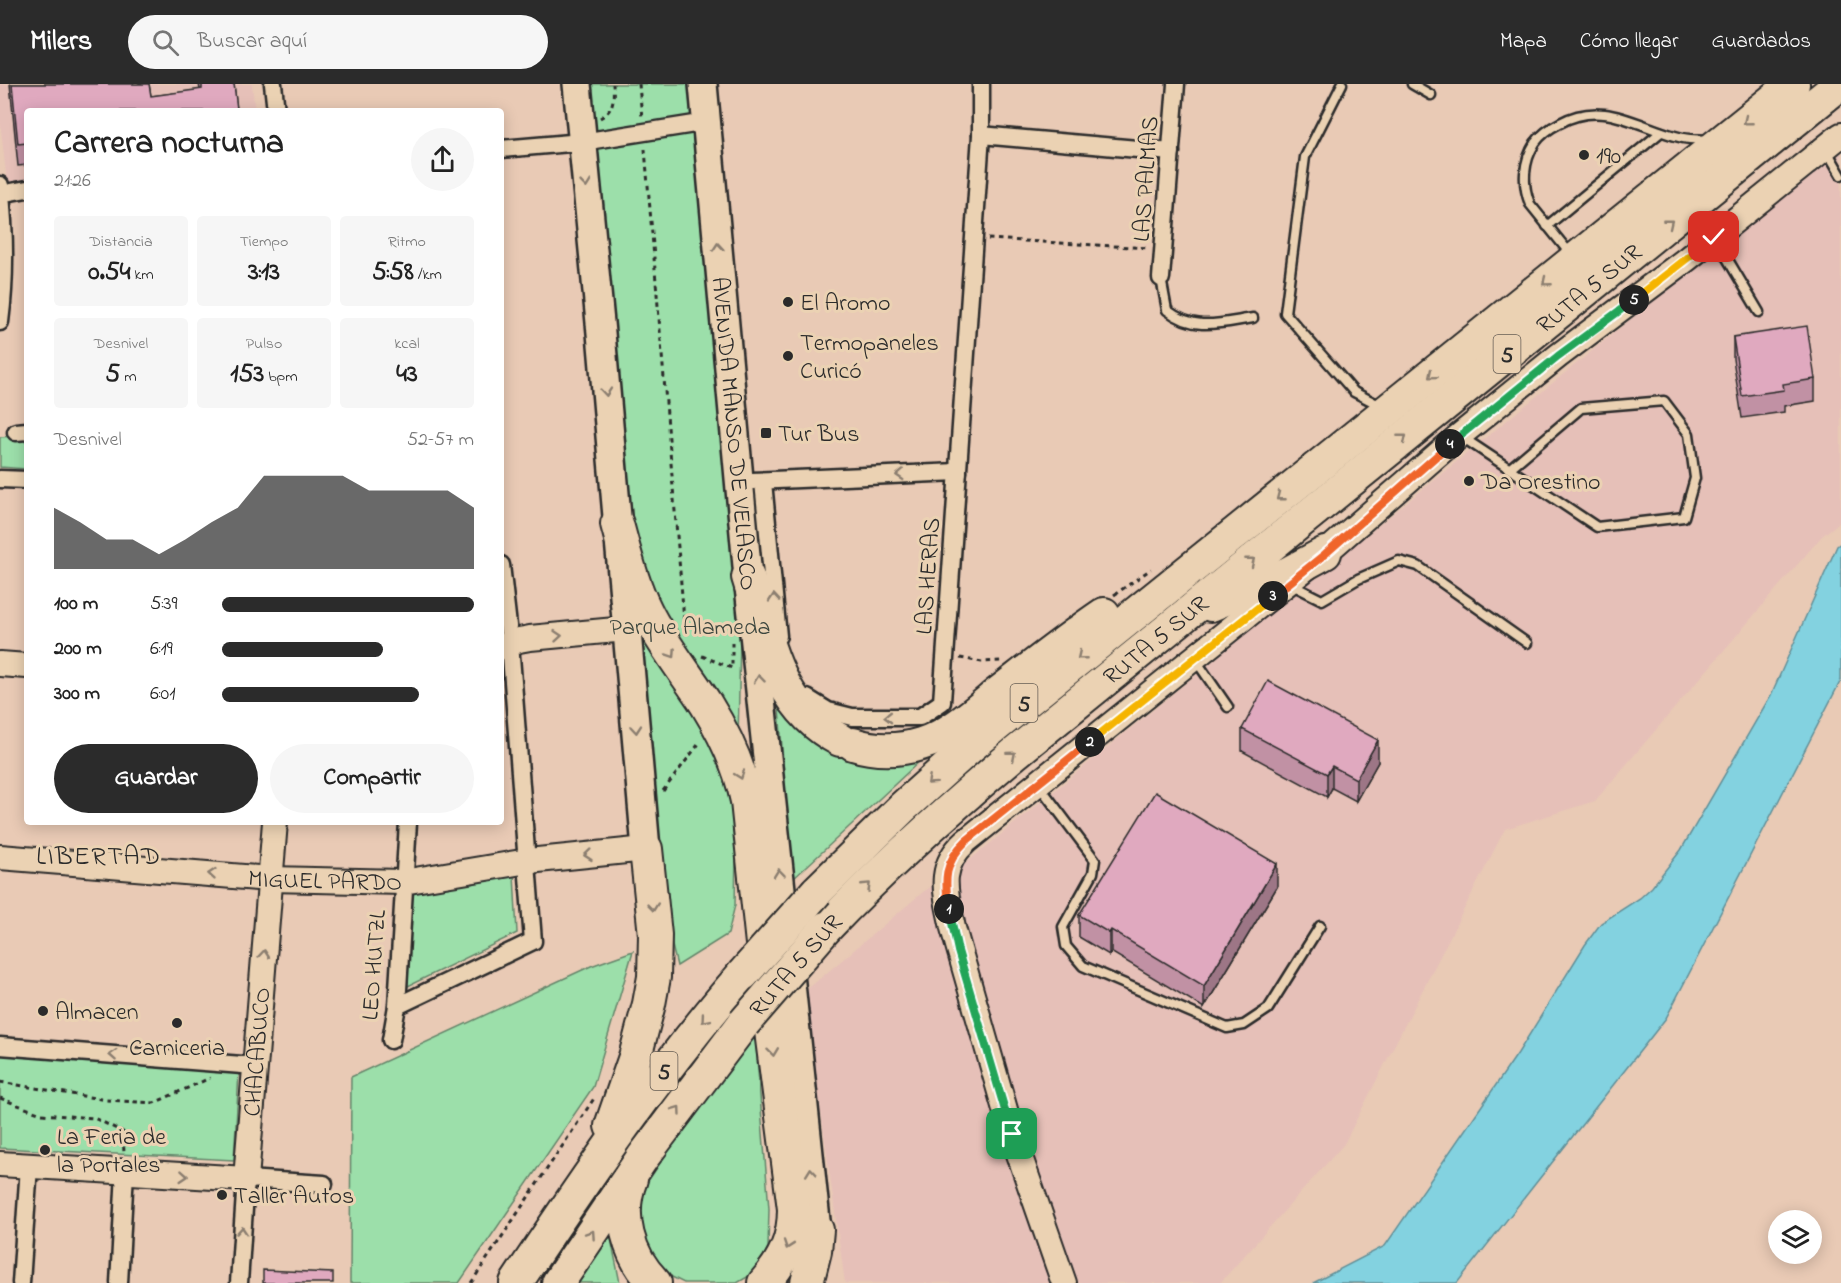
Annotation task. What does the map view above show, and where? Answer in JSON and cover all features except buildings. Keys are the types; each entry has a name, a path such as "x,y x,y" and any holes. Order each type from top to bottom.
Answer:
{"highway":[{"name":"RUTA 5 SUR","path":"516,1283 627,1119 680,1050 743,974 817,891 903,807 971,746 1792,84"},
{"name":"RUTA 5 SUR","path":"558,1283 643,1157 744,1023 826,928 874,879 961,799 1032,739 1840,84"},
{"path":"617,524 636,589 641,628 716,722 739,770 747,801 772,1040 794,1209 793,1229 782,1262 764,1283"},
{"path":"748,577 773,657 790,695 808,718 826,732 847,742 879,750 900,748 920,744 948,731 1082,628 1242,527"},
{"path":"1173,624 1325,554"},
{"path":"590,1172 612,1122 629,1074 649,1004 654,977 655,935 646,849"},
{"path":"643,1157 630,1182 625,1208 626,1222 632,1249 645,1272 655,1283"},
{"path":"807,1283 817,1230"}],"main road":[{"path":"577,84 617,524"},
{"name":"AVENIDA MANSO DE VELASCO","path":"703,84 752,481 748,577 817,1230"},
{"path":"641,628 646,849"}],"street":[{"path":"273,84 276,108"},
{"name":"LAS HERAS","path":"752,481 780,654 784,667 797,690 828,711 852,717 920,717 942,702 981,135 981,84"},
{"name":"LAS PALMAS","path":"1161,278 1176,84"},
{"path":"504,147 581,132 644,132 707,122"},
{"path":"981,135 1171,152"},
{"path":"1064,1283 1022,1164 952,928 946,887 947,867 954,853 966,841 1325,554 1459,436 1558,356 1655,284 1833,141"},
{"path":"0,322 5,266 0,191 24,189"},
{"path":"752,481 958,472"},
{"path":"0,479 24,480"},
{"path":"397,1006 532,941 528,861 504,613"},
{"path":"506,645 530,638 641,628"},
{"path":"0,664 24,666"},
{"name":"CHACABUCO","path":"239,1283 246,1179 247,1066 275,825"},
{"name":"LEO HUTZL","path":"391,1040 397,1006 408,825"},
{"name":"MIGUEL PARDO","path":"0,857 270,879 404,882 528,861 646,849"},
{"path":"0,1046 247,1066"},
{"path":"0,1164 324,1184"},
{"path":"21,1283 29,1166"},
{"path":"119,1283 125,1172"},
{"name":"AVENIDA MANSO DE VELASCO","path":"817,1230 822,1283"}],"lane":[{"path":"1342,84 1305,157 1285,314 1354,392 1389,411"},
{"path":"1412,84 1431,95"},
{"path":"1574,260 1530,204 1527,195 1525,166 1533,146 1546,130 1572,116 1597,114 1623,117 1686,139 1723,140"},
{"path":"1547,226 1661,132"},
{"path":"1833,141 1841,175"},
{"path":"1714,237 1759,312"},
{"path":"1161,278 1167,310 1180,319 1190,323 1209,325 1253,318"},
{"path":"1459,436 1509,469 1597,527 1684,518 1695,478 1689,434 1664,400 1581,408 1509,469"},
{"path":"1289,583 1322,600 1358,579 1399,561 1418,566 1527,643"},
{"path":"1195,659 1228,707"},
{"path":"1037,784 1095,860 1093,873 1063,927 1066,946 1083,966 1227,1028 1235,1027 1244,1025 1268,1009 1320,926"}],"path":[{"path":"581,132 610,112 614,99 613,84"},
{"path":"639,84 686,640"},
{"path":"974,238 1164,249"},
{"path":"696,653 759,680"},
{"path":"644,816 716,722"},
{"path":"0,1082 106,1100 154,1103 247,1066"},
{"path":"471,1283 596,1095"},
{"path":"0,1098 41,1114 94,1118 123,1132 125,1172"}],"shaded area":[{"path":"0,84 252,84 255,108 24,108 24,180 7,183 0,121"},
{"path":"1841,147 1841,521 1822,536 1595,801 1505,829 1344,1144 1220,1283 845,1283 804,992 923,892 960,868"}],"green space":[{"name":"Parque Alameda","path":"589,84 688,84 740,634 735,905 728,934 677,966 668,929"},
{"path":"24,435 24,469 0,467 0,437"},
{"path":"779,708 812,740 922,759 792,880"},
{"path":"514,875 517,933 406,987 411,890"},
{"path":"633,951 593,1087 459,1283 350,1283 351,1077 591,966"},
{"path":"755,1033 769,1209 768,1247 756,1272 737,1283 684,1283 662,1269 646,1249 638,1212 644,1187 729,1060"},
{"path":"0,1055 239,1072 234,1160 0,1148"},
{"path":"610,1234 620,1283 576,1283"}],"water":[{"path":"1841,543 1841,680 1666,1018 1457,1283 1313,1283 1385,1246 1518,1053 1601,923 1640,898 1652,887 1681,850 1771,695 1837,546"}],"place":[{"name":"190","path":"1584,155"},
{"name":"El Aromo","path":"788,302"},
{"name":"Termopaneles Curicó","path":"788,356"},
{"name":"Tur Bus","path":"766,433"},
{"name":"Da Orestino","path":"1469,481"},
{"name":"Almacen","path":"43,1011"},
{"name":"Carniceria","path":"177,1023"},
{"name":"La Feria de la Portales","path":"45,1150"},
{"name":"Taller Autos","path":"222,1195"}],"district":[{"name":"LIBERTAD","path":"99,855"}],"route":[{"path":"1012,1134 952,928 946,878 947,867 954,853 966,841 1325,554 1459,436 1558,356 1714,237"}]}
